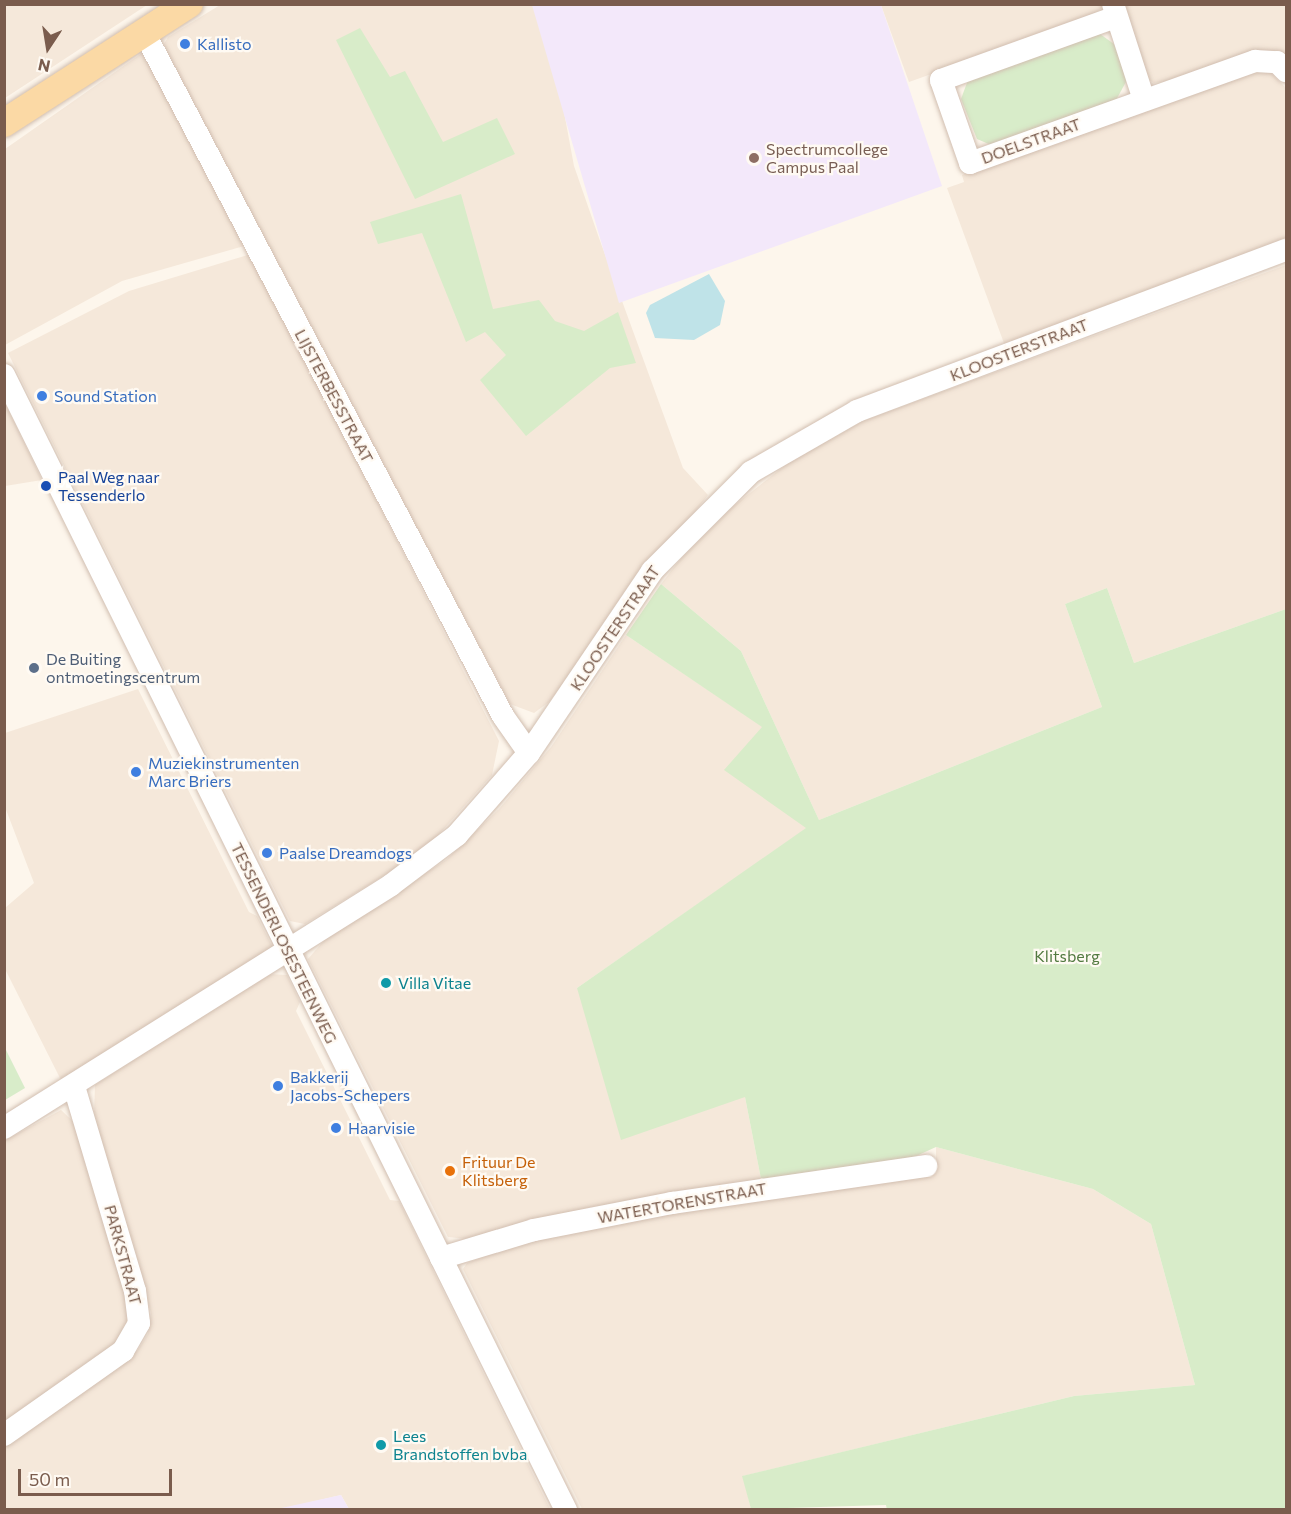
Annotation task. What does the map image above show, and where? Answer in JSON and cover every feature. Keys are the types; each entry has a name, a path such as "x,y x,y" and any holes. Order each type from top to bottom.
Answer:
{"main road":[{"path":"4,123 189,4"}],"street":[{"name":"DOELSTRAAT","path":"1144,100 1113,11 941,80 970,163 1255,61 1277,62 1287,71"},
{"name":"LIJSTERBESSTRAAT","path":"145,34 503,716 529,753"},
{"name":"KLOOSTERSTRAAT","path":"288,951 391,885 457,835 529,753 652,571 751,472 857,411 1287,250"},
{"name":"TESSENDERLOSESTEENWEG","path":"4,375 566,1509"},
{"path":"4,1128 288,951"},
{"name":"PARKSTRAAT","path":"4,1435 123,1351 139,1323 135,1291 74,1086"},
{"name":"WATERTORENSTRAAT","path":"441,1258 534,1230 672,1203 926,1166"}],"shaded area":[{"path":"5,4 147,4 147,5 5,98"},
{"path":"220,5 537,5 549,31 574,166 683,468 708,495 549,702 534,713 510,704 174,71 164,44 168,37"},
{"name":"Spectrumcollege Campus Paal","path":"532,5 881,5 942,186 619,303"},
{"path":"881,5 1105,5 1091,17 909,82"},
{"path":"1123,5 1286,5 1286,60 1154,83 1147,79"},
{"path":"145,51 244,246 122,281 5,345 5,149"},
{"path":"1264,66 1286,88 1286,243 1005,346 947,188 964,182 962,175"},
{"path":"251,254 499,741 492,775 424,851 305,924 290,921 8,353 129,291"},
{"path":"1286,265 1286,609 1134,663 1107,588 1065,604 1102,707 819,820 741,651 661,584 703,530 788,463 863,421"},
{"path":"5,403 42,480 5,486"},
{"path":"626,635 763,727 807,828 577,988 745,1097 761,1179 468,1239 448,1237 308,959 326,938 446,860 499,809 551,747"},
{"path":"138,689 249,912 257,916 273,948 63,1084 5,969 5,908 34,883 5,807 5,733"},
{"path":"267,974 287,975 300,1002 296,1011 390,1200 399,1201 550,1509 349,1509 341,1495 277,1510 5,1509 4,1446 137,1351 148,1334 151,1313 94,1115 95,1085"},
{"path":"61,1110 77,1125 131,1314 122,1341 4,1425 4,1141"},
{"path":"936,1147 1093,1189 1151,1224 1195,1385 1074,1396 743,1476 751,1509 582,1509 463,1269 467,1263 510,1246 606,1224 936,1173"},
{"path":"341,1495 349,1509 277,1509"}],"green space":[{"path":"360,28 390,77 405,71 443,142 497,118 515,154 415,199 336,40"},
{"path":"1100,34 1114,44 1127,80 1115,102 991,145 977,139 961,99 968,80"},
{"path":"461,194 493,309 539,300 555,321 584,331 618,312 636,363 610,368 526,436 480,380 506,355 485,332 466,342 422,233 378,244 370,222"},
{"name":"Klitsberg","path":"661,584 741,651 819,820 1102,707 1065,604 1107,588 1134,663 1286,609 1286,1509 887,1510 886,1505 751,1509 742,1476 1074,1396 1195,1385 1151,1224 1093,1189 936,1147 914,1157 761,1179 745,1097 621,1140 577,988 806,828 724,770 762,727 626,635"},
{"path":"5,1048 25,1088 4,1100"}],"water":[{"path":"709,274 725,301 720,325 694,340 655,338 646,313 650,305"}],"place":[{"name":"Kallisto","path":"185,44"},
{"name":"Spectrumcollege Campus Paal","path":"754,158"},
{"name":"Sound Station","path":"42,396"},
{"name":"Paal Weg naar Tessenderlo","path":"46,486"},
{"name":"De Buiting ontmoetingscentrum","path":"34,668"},
{"name":"Muziekinstrumenten Marc Briers","path":"136,772"},
{"name":"Paalse Dreamdogs","path":"267,853"},
{"name":"Villa Vitae","path":"386,983"},
{"name":"Bakkerij Jacobs-Schepers","path":"278,1086"},
{"name":"Haarvisie","path":"336,1128"},
{"name":"Frituur De Klitsberg","path":"450,1171"},
{"name":"Lees Brandstoffen bvba","path":"381,1445"}]}
